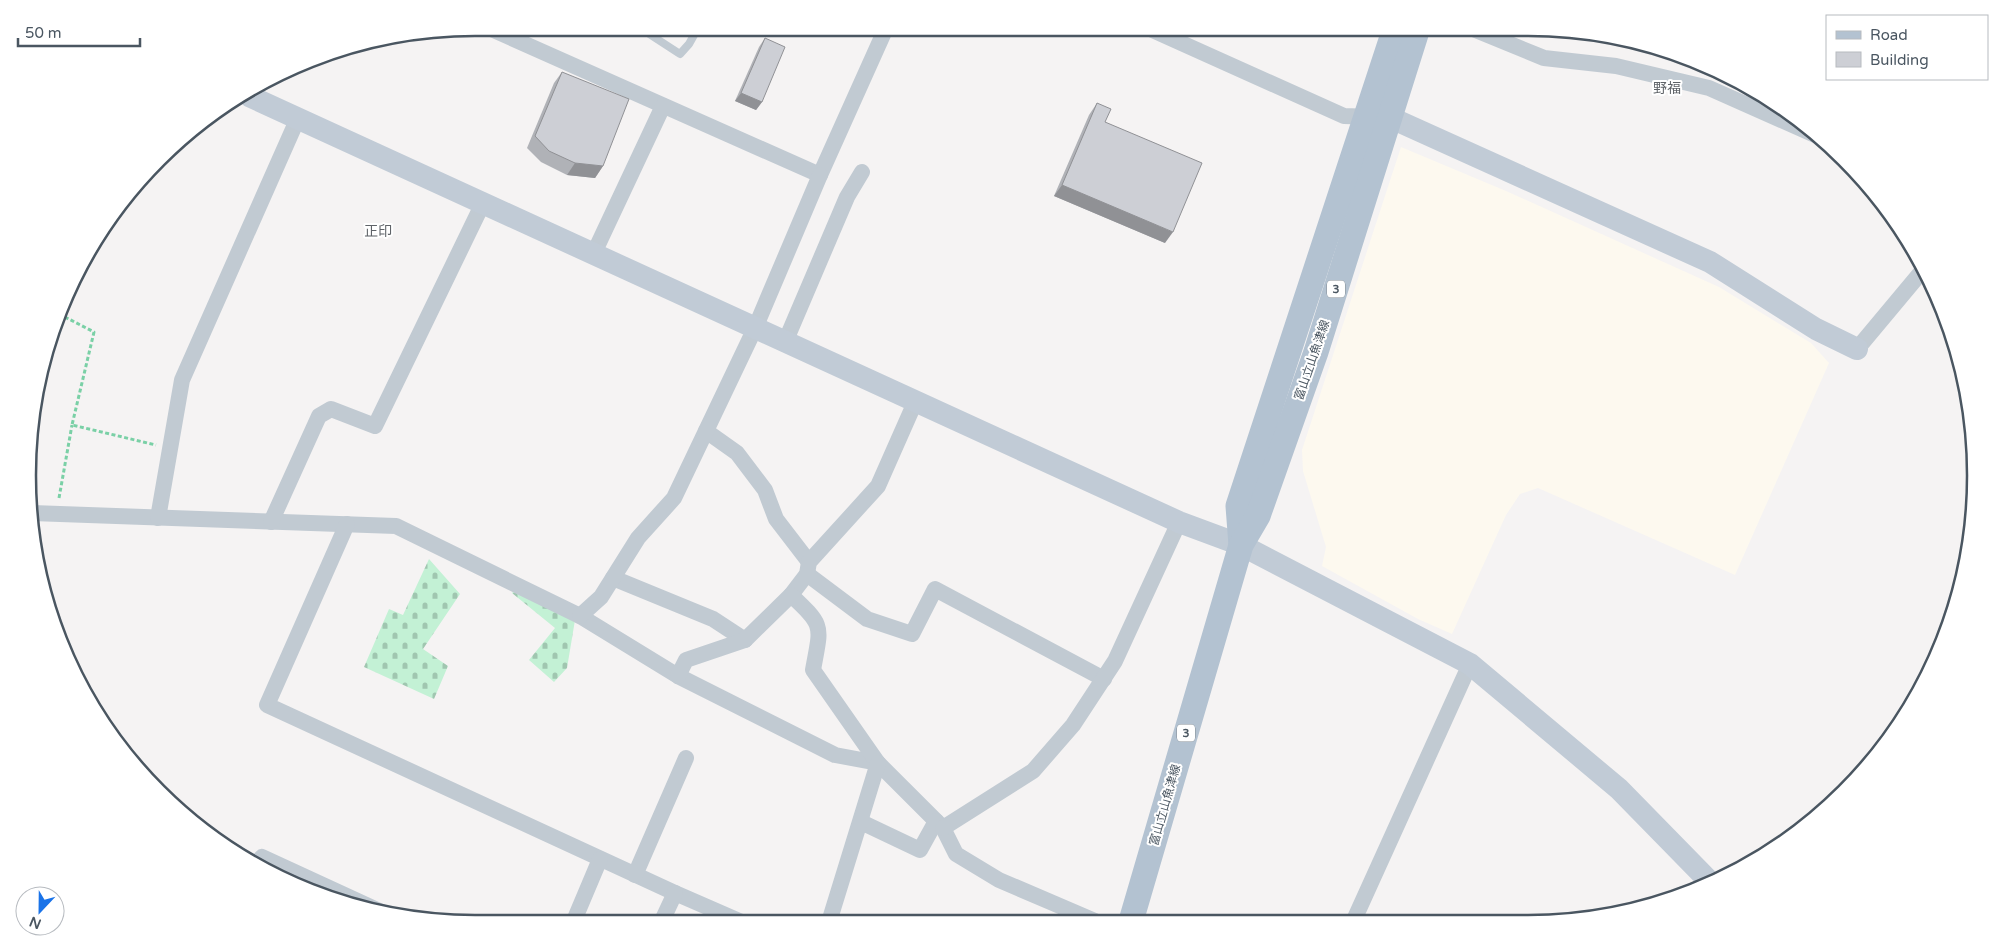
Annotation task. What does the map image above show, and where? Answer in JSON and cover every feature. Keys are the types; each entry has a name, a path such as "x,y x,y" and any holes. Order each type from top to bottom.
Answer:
{"main road":[{"name":"富山立山魚津線","path":"1133,915 1241,545 1258,516 1316,352 1377,117 1393,36"},
{"name":"富山立山魚津線","path":"1377,117 1414,36"}],"street":[{"path":"507,36 820,175"},
{"path":"580,616 601,597 638,538 674,498 756,326 820,175 882,36"},
{"path":"1166,36 1344,116 1377,117 1710,262 1816,329 1856,349 1918,276"},
{"path":"1490,36 1544,58 1616,66 1709,88 1792,125"},
{"path":"252,97 756,326 1179,522 1241,545 1470,664 1619,789 1706,877"},
{"path":"594,254 662,106"},
{"path":"158,518 182,380 298,118"},
{"path":"786,340 847,197 862,172"},
{"path":"271,522 319,416 331,409 375,426 483,202"},
{"path":"678,676 686,660 745,640 791,595 808,568 878,486 916,400"},
{"path":"706,432 737,453 765,490 776,519 808,568 867,619 912,634 935,589 1104,679"},
{"path":"38,513 396,526 580,616 678,676 835,755 878,763"},
{"path":"861,822 920,850 939,824 1032,771 1073,725 1116,661 1179,522"},
{"path":"347,524 267,705 635,875 727,915"},
{"path":"613,578 713,619 745,640"},
{"path":"791,595 814,616 820,631 813,670 878,763 939,824 956,854 999,880 1081,915"},
{"path":"1356,915 1470,664"},
{"path":"635,875 686,758"},
{"path":"831,915 878,763"},
{"path":"261,858 262,857 335,891"},
{"path":"576,915 600,859"},
{"path":"665,915 675,893"}],"lane":[{"path":"652,36 680,54 690,44 694,36"}],"path":[{"path":"56,514 72,425 94,332 66,318"},
{"path":"72,425 170,448"}],"shaded area":[{"path":"1401,147 1506,191 1719,287 1811,343 1829,363 1735,575 1538,488 1520,494 1506,515 1452,634 1418,619 1322,566 1326,547 1303,471 1302,450"}],"green space":[{"path":"429,559 460,594 423,649 448,666 434,699 364,667 389,609 403,615"},
{"path":"516,589 575,620 567,668 554,682 529,660 555,628 512,593"}],"building":[{"path":"765,38 785,47 762,102 741,93"},
{"path":"562,72 629,99 603,166 575,163 549,151 535,136"},
{"path":"1097,103 1111,109 1105,122 1202,163 1173,232 1062,185"}],"district":[{"name":"野福","path":"1667,88"},
{"name":"正印","path":"378,231"}]}
